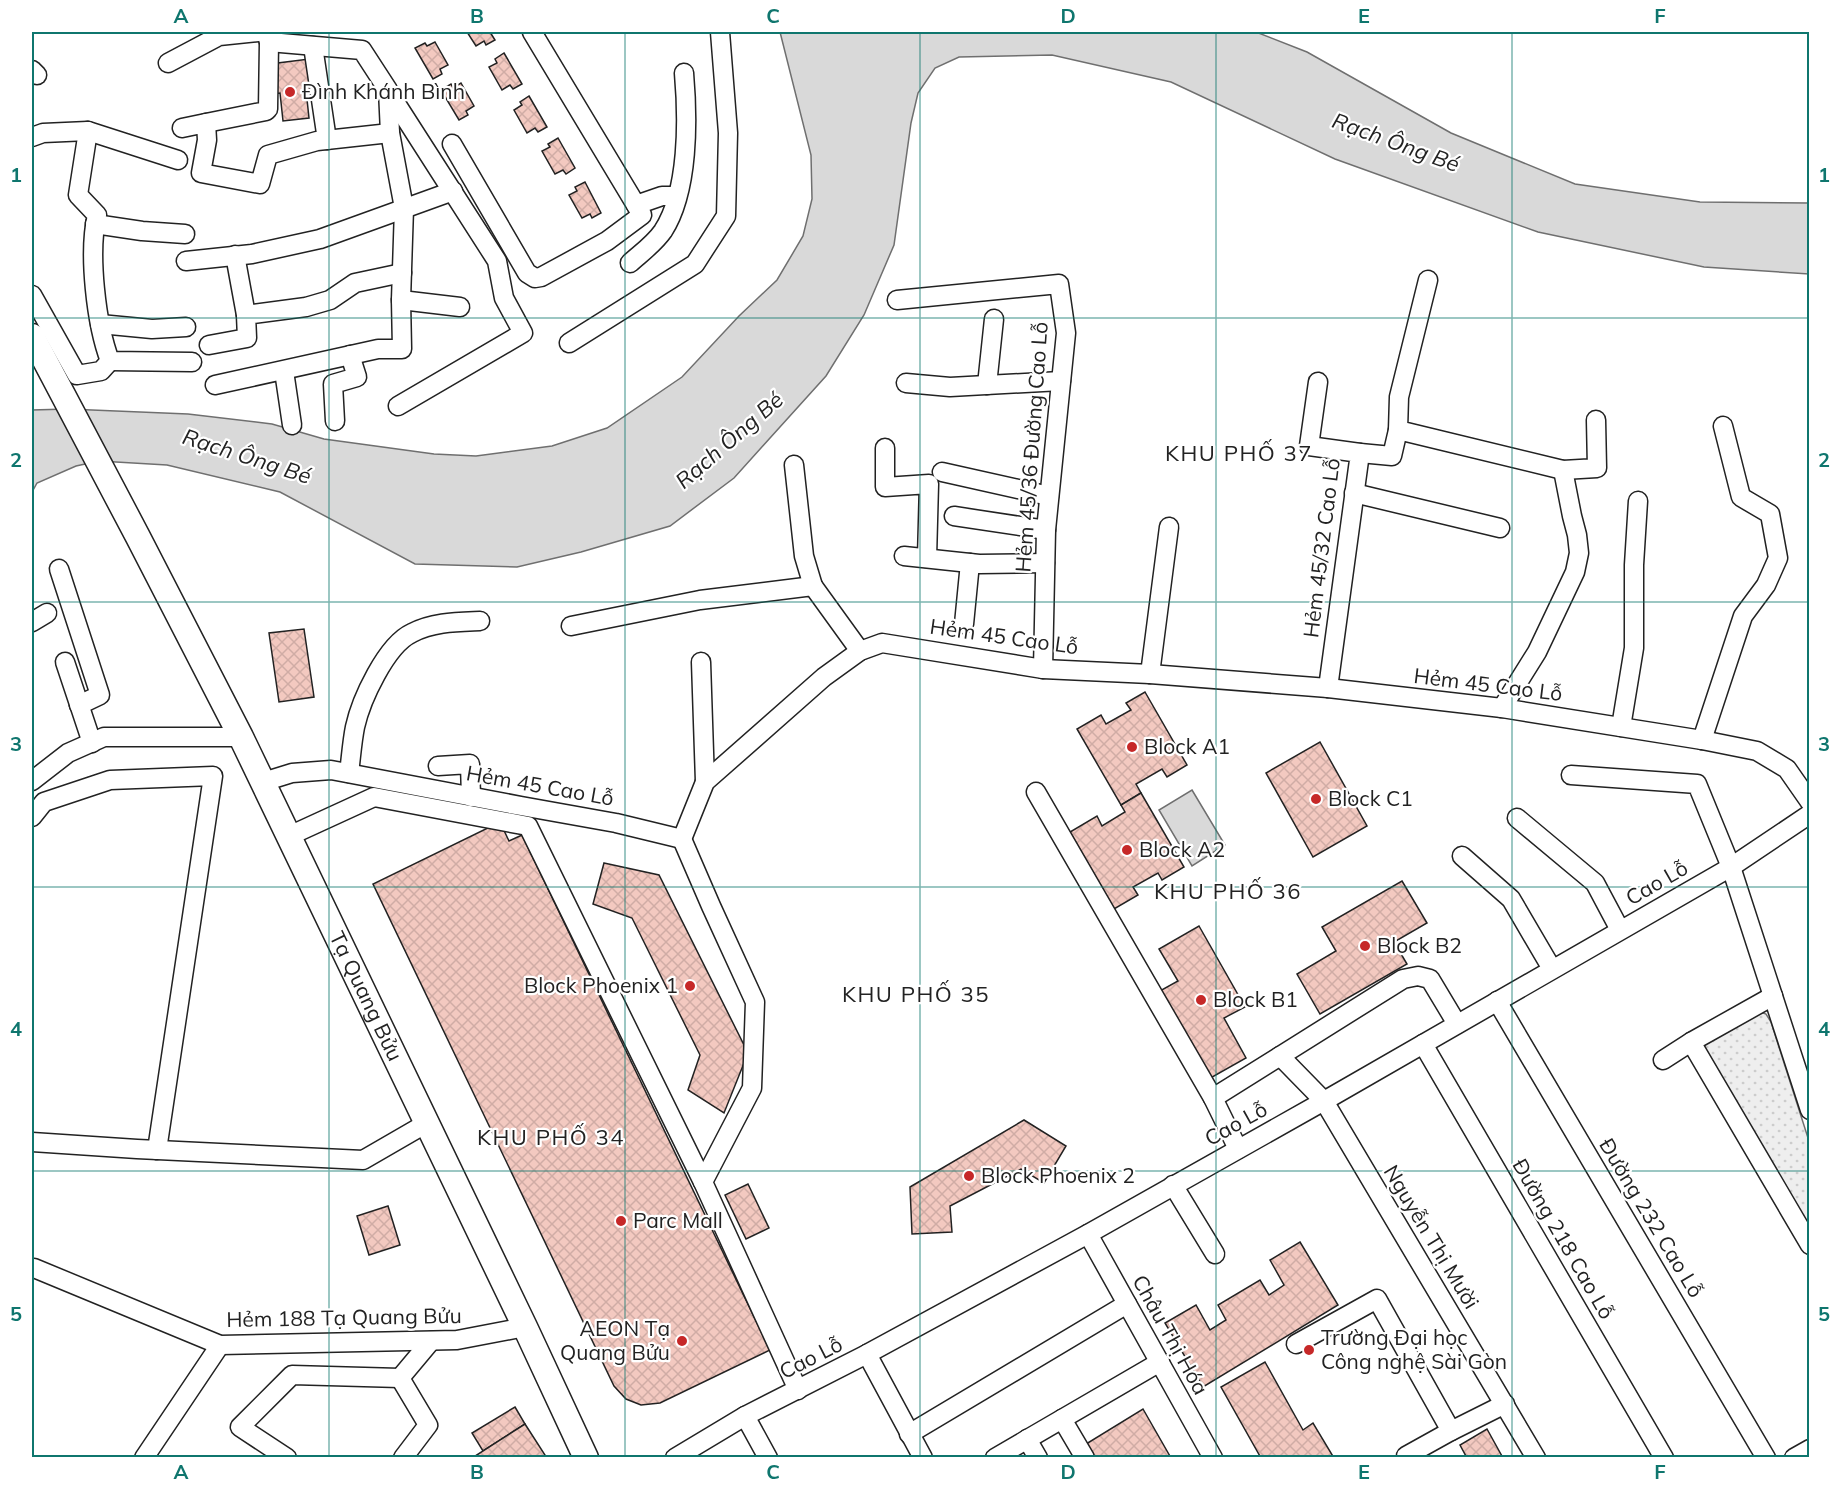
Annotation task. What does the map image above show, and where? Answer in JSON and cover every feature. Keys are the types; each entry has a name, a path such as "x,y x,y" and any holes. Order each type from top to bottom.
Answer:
{"main road":[{"name":"Tạ Quang Bửu","path":"32,336 263,782 586,1458"}],"street":[{"path":"452,144 527,273 535,278 541,278 607,241 642,215 532,32"},
{"path":"569,343 694,264 726,216 728,133 720,32"},
{"path":"182,128 268,109 265,35"},
{"path":"168,63 219,36 265,35 314,46 362,50 497,261 504,298 523,333 398,406"},
{"path":"314,46 327,140"},
{"path":"630,263 663,231 677,196 685,149 684,73"},
{"path":"215,385 378,349 402,349 404,208 390,133 388,90"},
{"path":"206,123 207,140 201,173 260,184 268,155 327,140 390,133"},
{"path":"32,137 43,133 88,131 178,160"},
{"path":"88,131 78,195 98,215 93,235 100,324 103,343 110,361"},
{"path":"186,261 252,254 320,239 453,191"},
{"path":"636,205 662,196 677,196"},
{"path":"95,224 185,234"},
{"path":"209,345 247,338 246,315 235,255"},
{"path":"246,315 306,307 330,300 355,283 402,273"},
{"path":"1360,453 1392,456 1398,430 1399,397 1428,280"},
{"name":"Hẻm 45/36 Đường Cao Lỗ","path":"897,300 1059,284 1066,333 1046,530 1043,669"},
{"path":"32,295 77,375 101,371 110,361 192,362"},
{"path":"401,300 460,307"},
{"path":"987,385 994,319"},
{"path":"100,324 153,329 186,327"},
{"path":"335,421 333,384 357,377 350,355"},
{"path":"284,370 292,425"},
{"path":"906,383 950,387 1061,381"},
{"name":"Hẻm 45/32 Cao Lỗ","path":"1318,382 1309,446 1360,453 1328,688"},
{"path":"1398,430 1563,470 1597,468 1596,420"},
{"path":"1702,740 1743,616 1766,585 1778,558 1770,514 1741,497 1723,426"},
{"path":"885,448 885,487 929,484 927,558"},
{"path":"794,465 804,556 813,586 860,651"},
{"path":"1502,708 1537,652 1575,572 1579,553 1578,534 1563,470"},
{"path":"942,472 1049,496"},
{"path":"1354,493 1500,528"},
{"path":"1621,727 1634,648 1634,565 1638,501"},
{"path":"954,516 1046,530"},
{"path":"1150,674 1169,527"},
{"path":"904,556 970,563 1045,564"},
{"path":"964,624 970,563"},
{"path":"59,569 100,695 79,705"},
{"path":"571,626 700,600 813,586"},
{"path":"349,773 355,726 370,684 389,654 409,634 430,626 480,621"},
{"name":"Hẻm 45 Cao Lỗ","path":"263,782 292,773 331,770 616,823 682,839 705,782 824,677 860,651 882,643 1043,669 1150,674 1328,688 1502,708 1702,740 1757,751 1787,769 1809,802"},
{"path":"65,662 92,743"},
{"path":"700,662 705,782"},
{"path":"32,781 68,753 104,737 241,738"},
{"path":"438,766 470,764 471,797"},
{"path":"1571,775 1696,784 1731,867 1809,1110"},
{"path":"32,817 44,802 110,780 213,776 157,1150"},
{"path":"1036,792 1213,1098 1238,1149"},
{"path":"289,836 374,797 528,826 703,1182 798,1390"},
{"name":"Cao Lỗ","path":"675,1458 745,1416 867,1354 1088,1234 1324,1101 1731,867 1809,814"},
{"path":"1516,819 1595,883 1620,930"},
{"path":"682,839 755,1002 752,1088 703,1182"},
{"path":"1462,856 1511,899 1552,969"},
{"path":"1213,1098 1403,979 1418,976 1431,980 1457,1024"},
{"path":"1663,1060 1773,996"},
{"name":"Đường 232 Cao Lỗ","path":"1497,1001 1766,1458"},
{"path":"1691,1042 1809,1245"},
{"name":"Đường 218 Cao Lỗ","path":"1423,1044 1664,1458"},
{"name":"Nguyễn Thị Mười","path":"1280,1056 1324,1101 1536,1458"},
{"path":"32,1142 363,1160 427,1123"},
{"path":"1173,1185 1215,1254"},
{"name":"Châu Thị Hóa","path":"1088,1234 1213,1458"},
{"name":"Hẻm 188 Tạ Quang Bửu","path":"34,1268 220,1345 457,1340 525,1327"},
{"path":"1296,1344 1377,1299 1451,1431"},
{"path":"909,1434 1127,1304"},
{"path":"400,1378 431,1341"},
{"path":"144,1458 220,1345"},
{"path":"867,1354 923,1458"},
{"path":"995,1458 1160,1362"},
{"path":"287,1458 240,1427 292,1375 400,1378"},
{"path":"400,1378 428,1425 403,1458"},
{"path":"1406,1456 1505,1404"},
{"path":"745,1416 768,1458"},
{"path":"1062,1419 1085,1458"},
{"path":"1027,1439 1038,1458"},
{"path":"1794,1458 1809,1449"}],"shaded area":[{"path":"1758,1011 1766,1014 1771,1022 1809,1141 1809,1229 1699,1045"}],"water":[{"name":"Rạch Ông Bé","path":"780,32 1256,32 1307,52 1451,133 1575,184 1700,202 1809,203 1809,274 1704,267 1538,232 1335,159 1171,82 1052,55 959,57 935,68 918,93 911,123 894,245 864,315 826,376 734,478 670,526 581,552 517,567 415,564 280,492 167,465 99,461 76,466 37,483 32,492 32,410 68,409 188,414 272,424 324,439 434,454 476,456 552,446 607,428 682,377 739,316 777,280 803,236 812,199 811,155"},
{"path":"1192,790 1225,845 1192,866 1159,810"}],"building":[{"path":"467,32 490,32 495,40 486,45 484,41 476,46"},
{"path":"435,42 448,65 440,69 442,74 433,79 415,48 425,43 427,46"},
{"path":"504,53 522,84 513,89 510,85 502,90 489,67 497,63 495,59"},
{"name":"Đình Khánh Bình","path":"309,59 312,89 306,90 309,118 283,121 280,93 274,94 270,64"},
{"path":"461,83 474,106 466,111 468,115 459,120 441,90 451,84 453,88"},
{"path":"529,96 547,127 538,132 535,128 527,133 514,110 522,105 520,102"},
{"path":"558,138 575,168 566,174 563,170 555,174 542,151 550,147 548,144"},
{"path":"585,182 601,213 592,218 590,214 582,218 569,195 577,191 575,187"},
{"path":"304,629 314,697 279,702 269,633"},
{"name":"Block A1","path":"1145,692 1187,765 1167,777 1162,769 1136,784 1141,793 1121,805 1077,729 1101,715 1106,724 1131,710 1126,703"},
{"name":"Block C1","path":"1320,742 1367,826 1313,857 1266,773"},
{"name":"Block A2","path":"1141,793 1184,867 1162,880 1158,873 1133,887 1138,895 1114,909 1070,832 1097,816 1102,826 1125,812 1121,805"},
{"name":"Parc Mall","path":"500,822 509,841 522,835 770,1350 660,1403 641,1405 626,1399 614,1386 373,884"},
{"name":"Block Phoenix 1","path":"604,863 659,875 748,1053 724,1113 688,1090 700,1055 632,918 593,904"},
{"name":"Block B2","path":"1402,881 1427,923 1394,942 1407,964 1320,1014 1297,974 1336,951 1322,927"},
{"name":"Block B1","path":"1199,926 1245,1007 1224,1018 1246,1058 1207,1080 1158,992 1178,981 1159,949"},
{"name":"Block Phoenix 2","path":"1024,1120 1066,1146 1044,1183 1021,1169 950,1206 952,1232 912,1234 910,1187"},
{"path":"748,1184 769,1228 746,1239 725,1195"},
{"path":"388,1206 400,1245 369,1255 357,1216"},
{"name":"Trường Đại học Công nghệ Sài Gòn","path":"1300,1242 1338,1305 1203,1387 1165,1323 1196,1305 1210,1330 1226,1320 1218,1305 1260,1280 1269,1295 1284,1285 1270,1260"},
{"path":"1265,1362 1303,1430 1313,1423 1334,1458 1261,1458 1221,1387"},
{"path":"515,1407 525,1424 483,1451 472,1433"},
{"path":"1143,1409 1171,1458 1094,1458 1086,1444"},
{"path":"525,1424 545,1455 541,1458 472,1458"},
{"path":"1487,1429 1503,1458 1467,1458 1460,1445"}],"place":[{"name":"Đình Khánh Bình","path":"290,92"},
{"name":"Block A1","path":"1132,747"},
{"name":"Block C1","path":"1316,799"},
{"name":"Block A2","path":"1127,850"},
{"name":"Block B2","path":"1365,946"},
{"name":"Block Phoenix 1","path":"690,986"},
{"name":"Block B1","path":"1201,1000"},
{"name":"Block Phoenix 2","path":"969,1176"},
{"name":"Parc Mall","path":"621,1221"},
{"name":"AEON Tạ Quang Bửu","path":"682,1341"},
{"name":"Trường Đại học Công nghệ Sài Gòn","path":"1309,1350"}],"district":[{"name":"KHU PHỐ 37","path":"1239,453"},
{"name":"KHU PHỐ 36","path":"1228,891"},
{"name":"KHU PHỐ 35","path":"916,994"},
{"name":"KHU PHỐ 34","path":"551,1137"}]}
